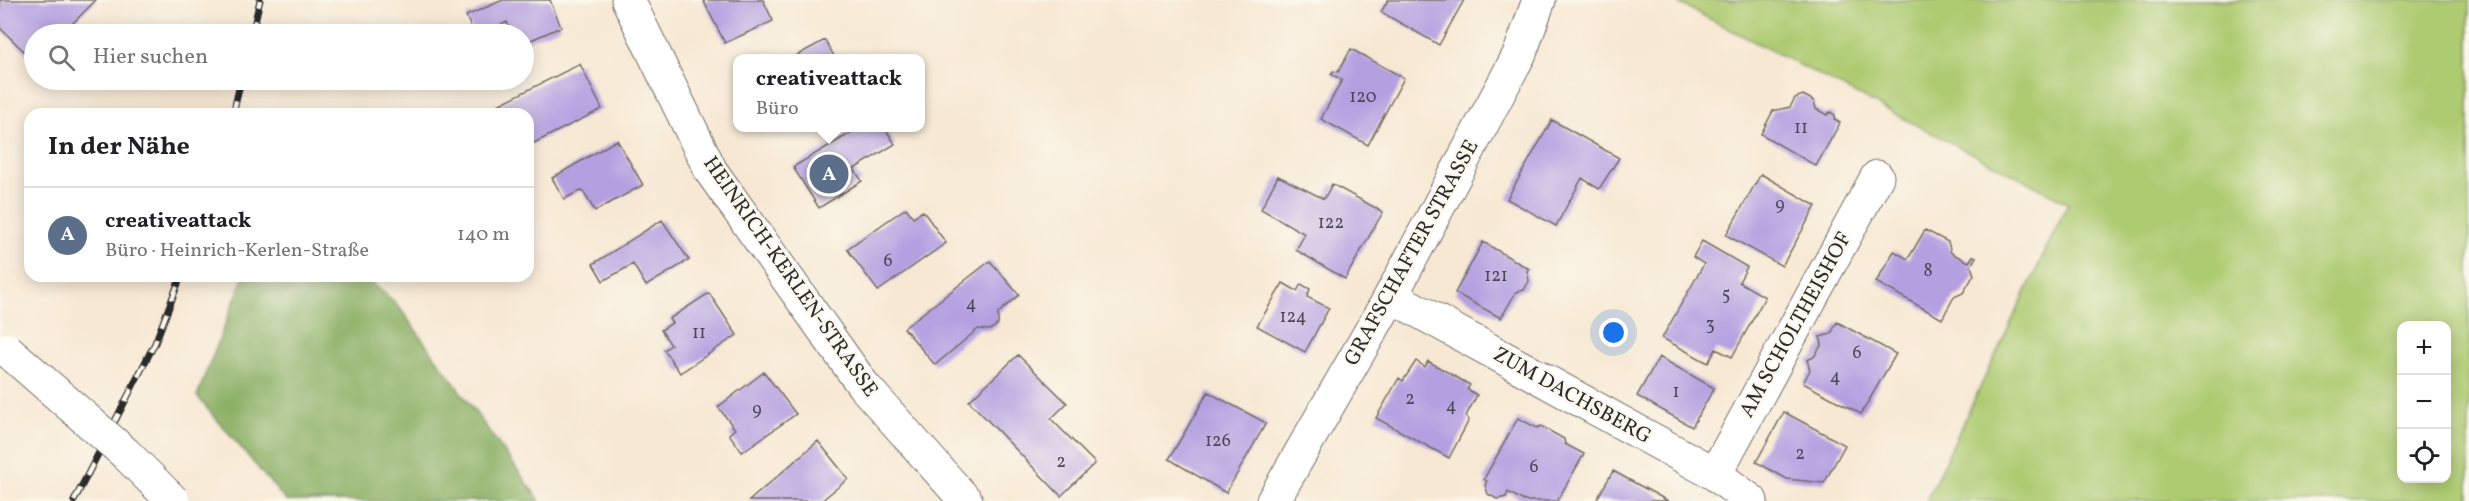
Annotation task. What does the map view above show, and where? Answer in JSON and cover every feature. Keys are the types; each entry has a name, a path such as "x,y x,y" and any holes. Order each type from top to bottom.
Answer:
{"street":[{"name":"HEINRICH-KERLEN-STRASSE","path":"628,0 711,171 862,385 966,501"},
{"name":"GRAFSCHAFTER STRASSE","path":"1273,501 1390,296 1520,53 1539,0"},
{"name":"AM SCHOLTHEISHOF","path":"1715,474 1877,177"},
{"name":"ZUM DACHSBERG","path":"1390,296 1715,474 1751,501"},
{"path":"3,348 126,454 174,501"}],"green space":[{"path":"1673,0 2469,0 2469,501 1926,501 2068,203"},
{"path":"242,282 371,282 396,303 540,501 286,501 197,396"}],"building":[{"path":"0,0 96,0 72,24 24,24 24,51 0,28"},
{"path":"503,0 550,0 561,27 534,39 534,24 508,24 507,22 470,24 466,16"},
{"path":"703,0 763,0 773,21 725,43"},
{"path":"1388,0 1464,0 1439,45 1381,12"},
{"path":"825,40 833,54 799,54"},
{"path":"1351,49 1404,78 1368,145 1321,119 1342,80 1331,74 1333,71 1338,72"},
{"path":"580,64 602,109 534,143 534,108 496,106 528,90 534,90 534,87"},
{"path":"1803,95 1814,101 1816,109 1827,115 1830,112 1835,115 1834,119 1840,123 1816,166 1761,134 1773,111 1790,107 1795,98"},
{"path":"1552,120 1619,158 1599,189 1582,178 1556,226 1507,199"},
{"path":"852,132 888,132 895,144 854,169 862,181 819,208 793,167"},
{"path":"617,140 643,185 595,211 582,190 564,199 552,178"},
{"path":"1761,174 1816,206 1782,266 1726,235"},
{"path":"1278,176 1324,199 1332,184 1383,212 1345,279 1296,250 1305,234 1261,209"},
{"path":"906,208 913,217 923,211 946,243 878,291 847,249"},
{"path":"662,220 689,260 646,286 633,264 603,281 593,264"},
{"path":"1925,230 1948,242 1951,253 1969,262 1973,256 1976,257 1971,266 1974,275 1963,293 1954,297 1942,319 1876,282 1894,251 1908,259"},
{"path":"1702,241 1747,267 1739,282 1765,297 1732,357 1716,349 1708,363 1662,338 1704,264 1693,257"},
{"path":"1483,242 1529,269 1527,271 1529,281 1524,290 1516,292 1501,318 1455,293"},
{"path":"990,261 1019,295 998,313 998,324 990,330 978,329 935,365 904,328"},
{"path":"1283,283 1297,291 1301,284 1310,289 1307,297 1329,308 1305,352 1257,326"},
{"path":"709,293 737,335 680,373 664,350 671,345 661,330 672,323 669,319"},
{"path":"1837,322 1896,354 1861,414 1803,383 1810,370 1807,360 1814,357 1822,344 1820,337 1831,334"},
{"path":"1018,355 1067,403 1051,419 1095,463 1061,496 969,401"},
{"path":"1659,357 1714,388 1692,427 1637,396"},
{"path":"1416,361 1425,367 1428,361 1470,385 1467,389 1477,395 1466,416 1469,420 1449,458 1376,418 1399,378 1403,381"},
{"path":"764,372 796,414 742,452 729,434 735,429 718,407"},
{"path":"1208,392 1266,423 1226,493 1169,459"},
{"path":"1784,412 1845,445 1824,483 1787,479 1756,462"},
{"path":"1518,418 1537,428 1541,426 1564,439 1565,444 1584,454 1557,501 1524,501 1508,492 1506,497 1497,499 1488,494 1485,485 1487,481 1484,479"},
{"path":"818,441 848,479 821,501 749,501"},
{"path":"1613,471 1668,501 1596,501"}],"railway":[{"path":"254,24 260,0"},
{"path":"234,108 239,90"},
{"path":"74,501 155,343 179,282"}],"place":[{"name":"creativeattack","path":"829,174"}]}
